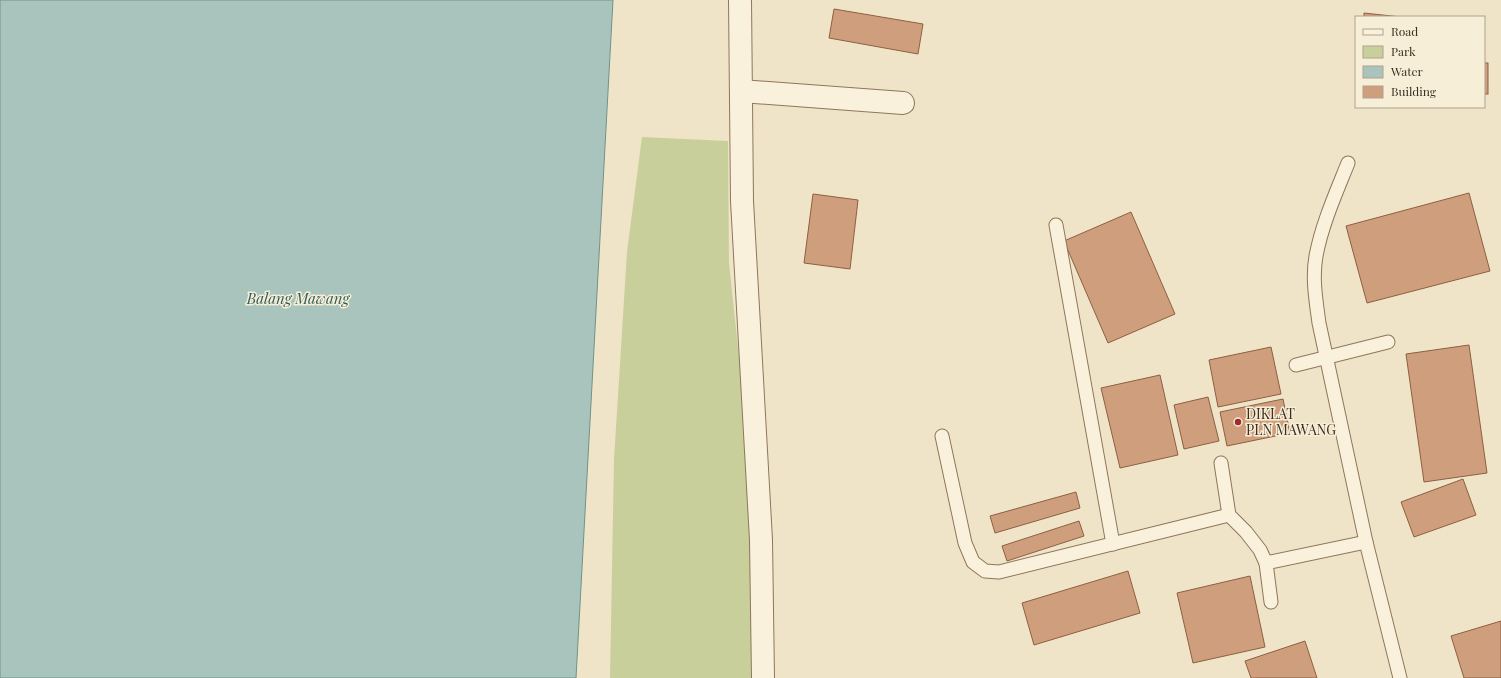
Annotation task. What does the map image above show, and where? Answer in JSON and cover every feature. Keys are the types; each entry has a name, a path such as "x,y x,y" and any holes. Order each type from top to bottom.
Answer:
{"street":[{"path":"740,0 742,201 761,540 763,678"},
{"path":"741,91 903,103"}],"lane":[{"path":"1348,163 1323,229 1316,256 1314,288 1319,323 1366,542 1400,678"},
{"path":"1056,225 1113,544"},
{"path":"1296,365 1388,342"},
{"path":"942,436 965,543 973,562 985,571 999,572 1229,515"},
{"path":"1221,463 1229,515 1246,532 1260,550 1266,563 1271,602"},
{"path":"1266,563 1366,542"}],"green space":[{"path":"642,137 728,141 729,263 748,442 756,678 610,678 614,459 627,252"}],"water":[{"name":"Balang Mawang","path":"0,0 613,0 576,678 0,678"}],"building":[{"path":"834,9 923,24 918,54 829,38"},
{"path":"1364,13 1392,16 1364,16"},
{"path":"1485,63 1488,63 1488,94 1485,94"},
{"path":"1469,193 1490,271 1367,303 1346,226"},
{"path":"813,194 858,200 850,269 804,263"},
{"path":"1131,212 1175,314 1108,343 1064,241"},
{"path":"1469,345 1487,473 1424,482 1406,354"},
{"path":"1271,347 1281,394 1218,407 1209,360"},
{"path":"1160,375 1178,455 1120,468 1101,388"},
{"path":"1208,397 1219,441 1184,449 1174,405"},
{"path":"1283,399 1290,433 1227,446 1220,412"},
{"path":"1463,479 1476,515 1414,537 1401,502"},
{"path":"1076,492 1080,508 995,533 990,516"},
{"path":"1079,521 1084,536 1007,561 1002,546"},
{"path":"1128,571 1140,613 1034,645 1022,603"},
{"path":"1250,576 1265,647 1193,663 1177,593"},
{"path":"1501,621 1501,678 1464,678 1451,636"},
{"path":"1305,641 1317,678 1251,678 1245,661"}],"place":[{"name":"DIKLAT PLN MAWANG","path":"1238,422"}]}
